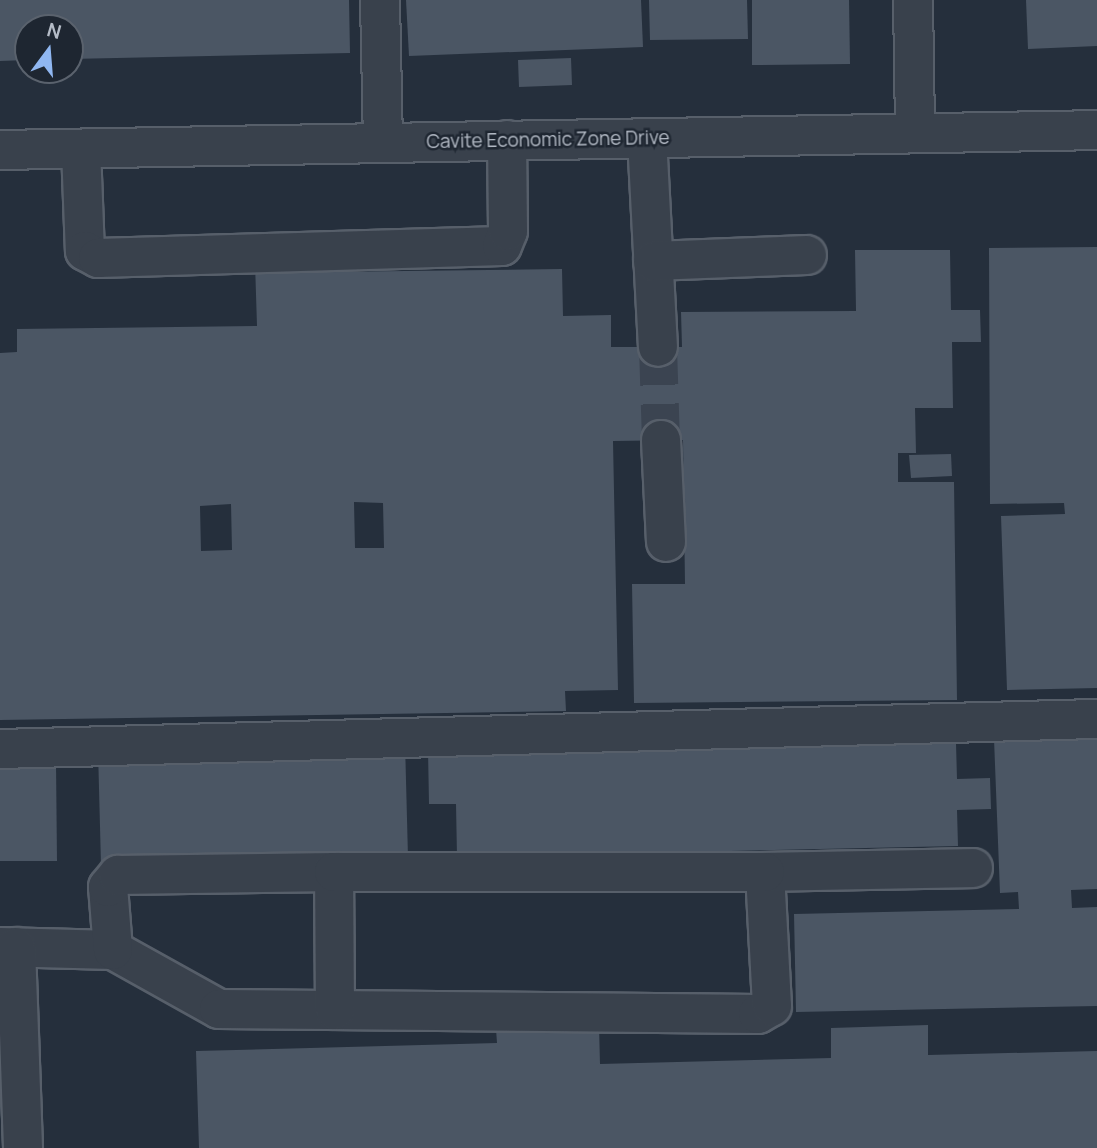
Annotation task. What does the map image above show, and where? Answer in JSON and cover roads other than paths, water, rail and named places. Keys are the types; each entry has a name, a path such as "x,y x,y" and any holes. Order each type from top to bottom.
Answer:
{"street":[{"path":"380,0 383,143"},
{"path":"913,0 915,132"},
{"name":"Cavite Economic Zone Drive","path":"0,150 1097,130"},
{"path":"647,138 658,347"},
{"path":"81,149 85,251 98,258 502,246 508,230 507,140"},
{"path":"653,261 807,255"},
{"path":"661,440 666,542"},
{"path":"0,749 1097,719"},
{"path":"113,950 108,887 118,876 334,872 765,873 973,868"},
{"path":"334,872 335,1010"},
{"path":"23,1148 8,947 113,950 219,1009 758,1014 772,1006 765,873"}],"tunnel":[{"path":"658,347 661,440"}]}
